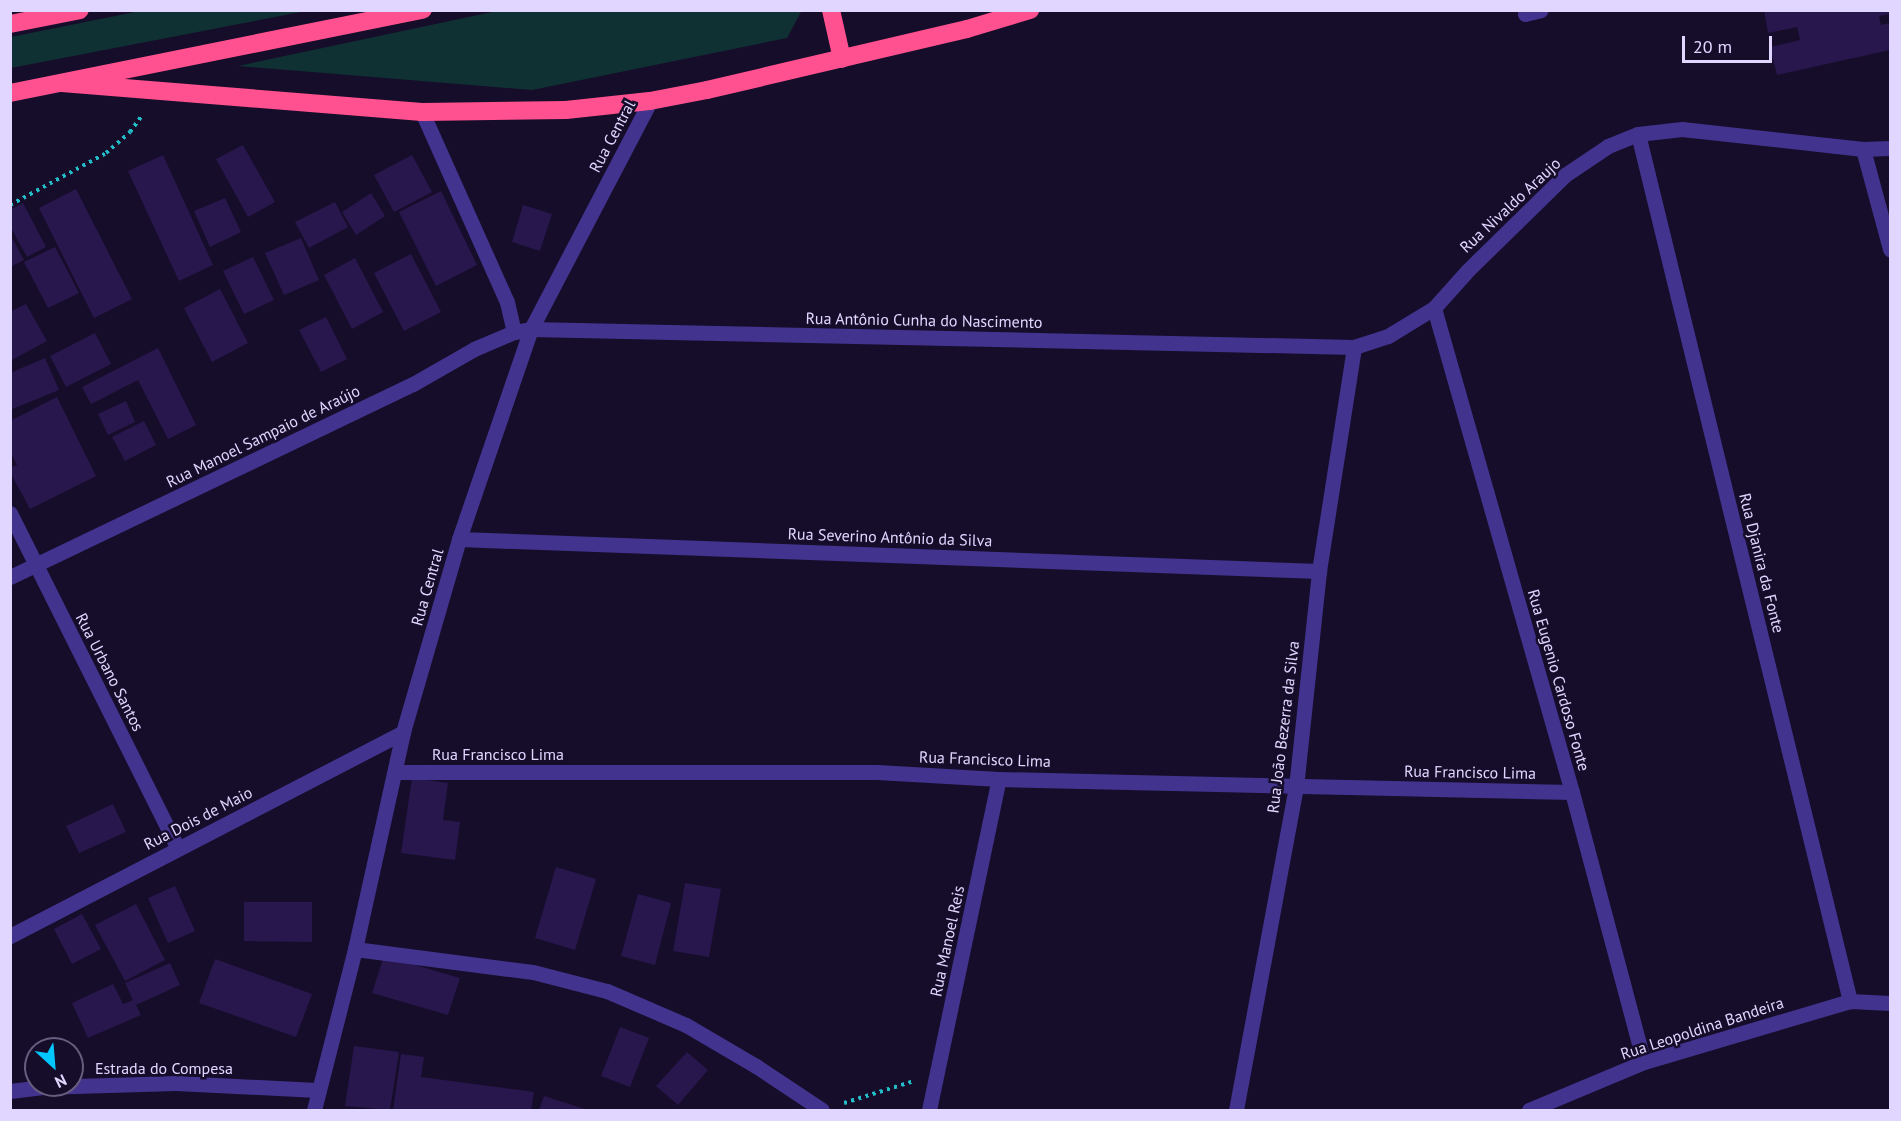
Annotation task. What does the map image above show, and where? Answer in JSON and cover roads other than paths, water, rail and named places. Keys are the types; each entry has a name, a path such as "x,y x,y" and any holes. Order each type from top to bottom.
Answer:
{"highway":[{"path":"10,24 80,10"},
{"path":"10,93 423,10"},
{"path":"831,10 842,59"},
{"path":"62,83 422,112 566,110 650,101 842,59 1030,10"}],"street":[{"path":"1525,14 1541,10"},
{"name":"Rua Central","path":"314,1110 317,1090 355,950 403,732 459,539 531,329 650,101"},
{"path":"422,112 507,302 514,332"},
{"name":"Rua Nivaldo Araujo","path":"1317,347 1354,347 1388,336 1434,308 1468,270 1565,175 1608,146 1638,134 1682,129 1863,148 1890,148"},
{"name":"Rua Djanira da Fonte","path":"1638,134 1850,1001"},
{"path":"1863,148 1890,249"},
{"name":"Rua Eugenio Cardoso Fonte","path":"1434,308 1572,792 1644,1062"},
{"name":"Rua Manoel Sampaio de Araújo","path":"10,577 412,384 474,349 514,332 531,329"},
{"name":"Rua Antônio Cunha do Nascimento","path":"531,329 1317,347"},
{"name":"Rua João Bezerra da Silva","path":"1236,1110 1296,787 1319,571 1354,347"},
{"name":"Rua Urbano Santos","path":"10,513 178,848"},
{"name":"Rua Severino Antônio da Silva","path":"459,539 1319,571"},
{"name":"Rua Dois de Maio","path":"10,936 403,732"},
{"name":"Rua Francisco Lima","path":"395,772 877,772 1296,787 1572,792"},
{"name":"Rua Manoel Reis","path":"929,1110 934,1075 959,978 999,778"},
{"path":"355,950 533,972 607,991 686,1025 829,1108"},
{"name":"Rua Leopoldina Bandeira","path":"1529,1110 1644,1062 1850,1001 1890,1003"},
{"name":"Estrada do Compesa","path":"10,1091 41,1087 176,1083 317,1090"}]}
